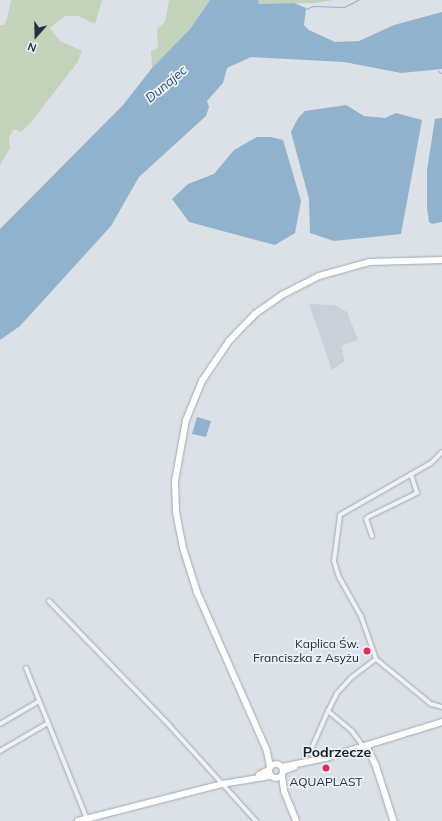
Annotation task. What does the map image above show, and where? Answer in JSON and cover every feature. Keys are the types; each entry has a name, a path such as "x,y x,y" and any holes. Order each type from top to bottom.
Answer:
{"main road":[{"path":"296,821 276,771 197,592 179,530 176,496 176,469 182,434 191,405 210,367 229,341 255,314 282,295 319,276 370,262 442,260"}],"street":[{"path":"442,452 431,463 340,516 338,521 334,561 339,577 361,616 376,659 431,704 442,707"},
{"path":"372,536 366,519 368,516 417,493 411,474"},
{"path":"49,601 168,725 256,821"},
{"path":"305,755 310,752 338,692 352,677 376,659"},
{"path":"26,668 87,819"},
{"path":"0,724 39,701"},
{"path":"328,711 351,730 365,746 376,765 394,821"},
{"path":"78,821 296,766 442,722"},
{"path":"0,751 48,723"}],"shaded area":[{"path":"309,304 334,305 347,312 358,340 341,346 345,361 332,370"}],"green space":[{"path":"11,0 102,0 95,24 78,16 65,16 50,28 60,41 82,51 77,63 31,122 21,132 14,129 9,137 10,148 0,165 0,25 4,25 7,19"},
{"path":"169,0 210,0 190,29 152,68 151,51 156,49 158,45 157,29 165,22"},
{"path":"258,0 333,0 314,3 258,4"}],"water":[{"name":"Dunajec","path":"210,0 258,0 259,4 294,3 306,8 304,25 309,30 335,42 359,41 394,25 442,12 442,69 401,73 344,62 251,57 227,68 223,83 207,101 209,107 206,116 139,177 111,226 20,326 0,340 0,229 123,105 152,68 190,29"},
{"path":"346,105 364,116 385,118 396,113 422,120 401,234 334,241 310,233 309,199 291,132 298,118 305,111"},
{"path":"442,118 442,222 432,224 429,222 427,208 427,170 435,119"},
{"path":"257,137 271,137 283,140 301,201 295,233 275,245 189,222 172,199 188,184 214,174 234,150"},
{"path":"197,417 211,421 206,437 192,434"}],"waterway":[{"path":"306,9 313,6 344,7 358,0"},
{"path":"438,71 442,74"}],"place":[{"name":"Kaplica Św. Franciszka z Asyżu","path":"367,651"},
{"name":"AQUAPLAST","path":"326,768"}],"district":[{"name":"Podrzecze","path":"337,752"}]}
